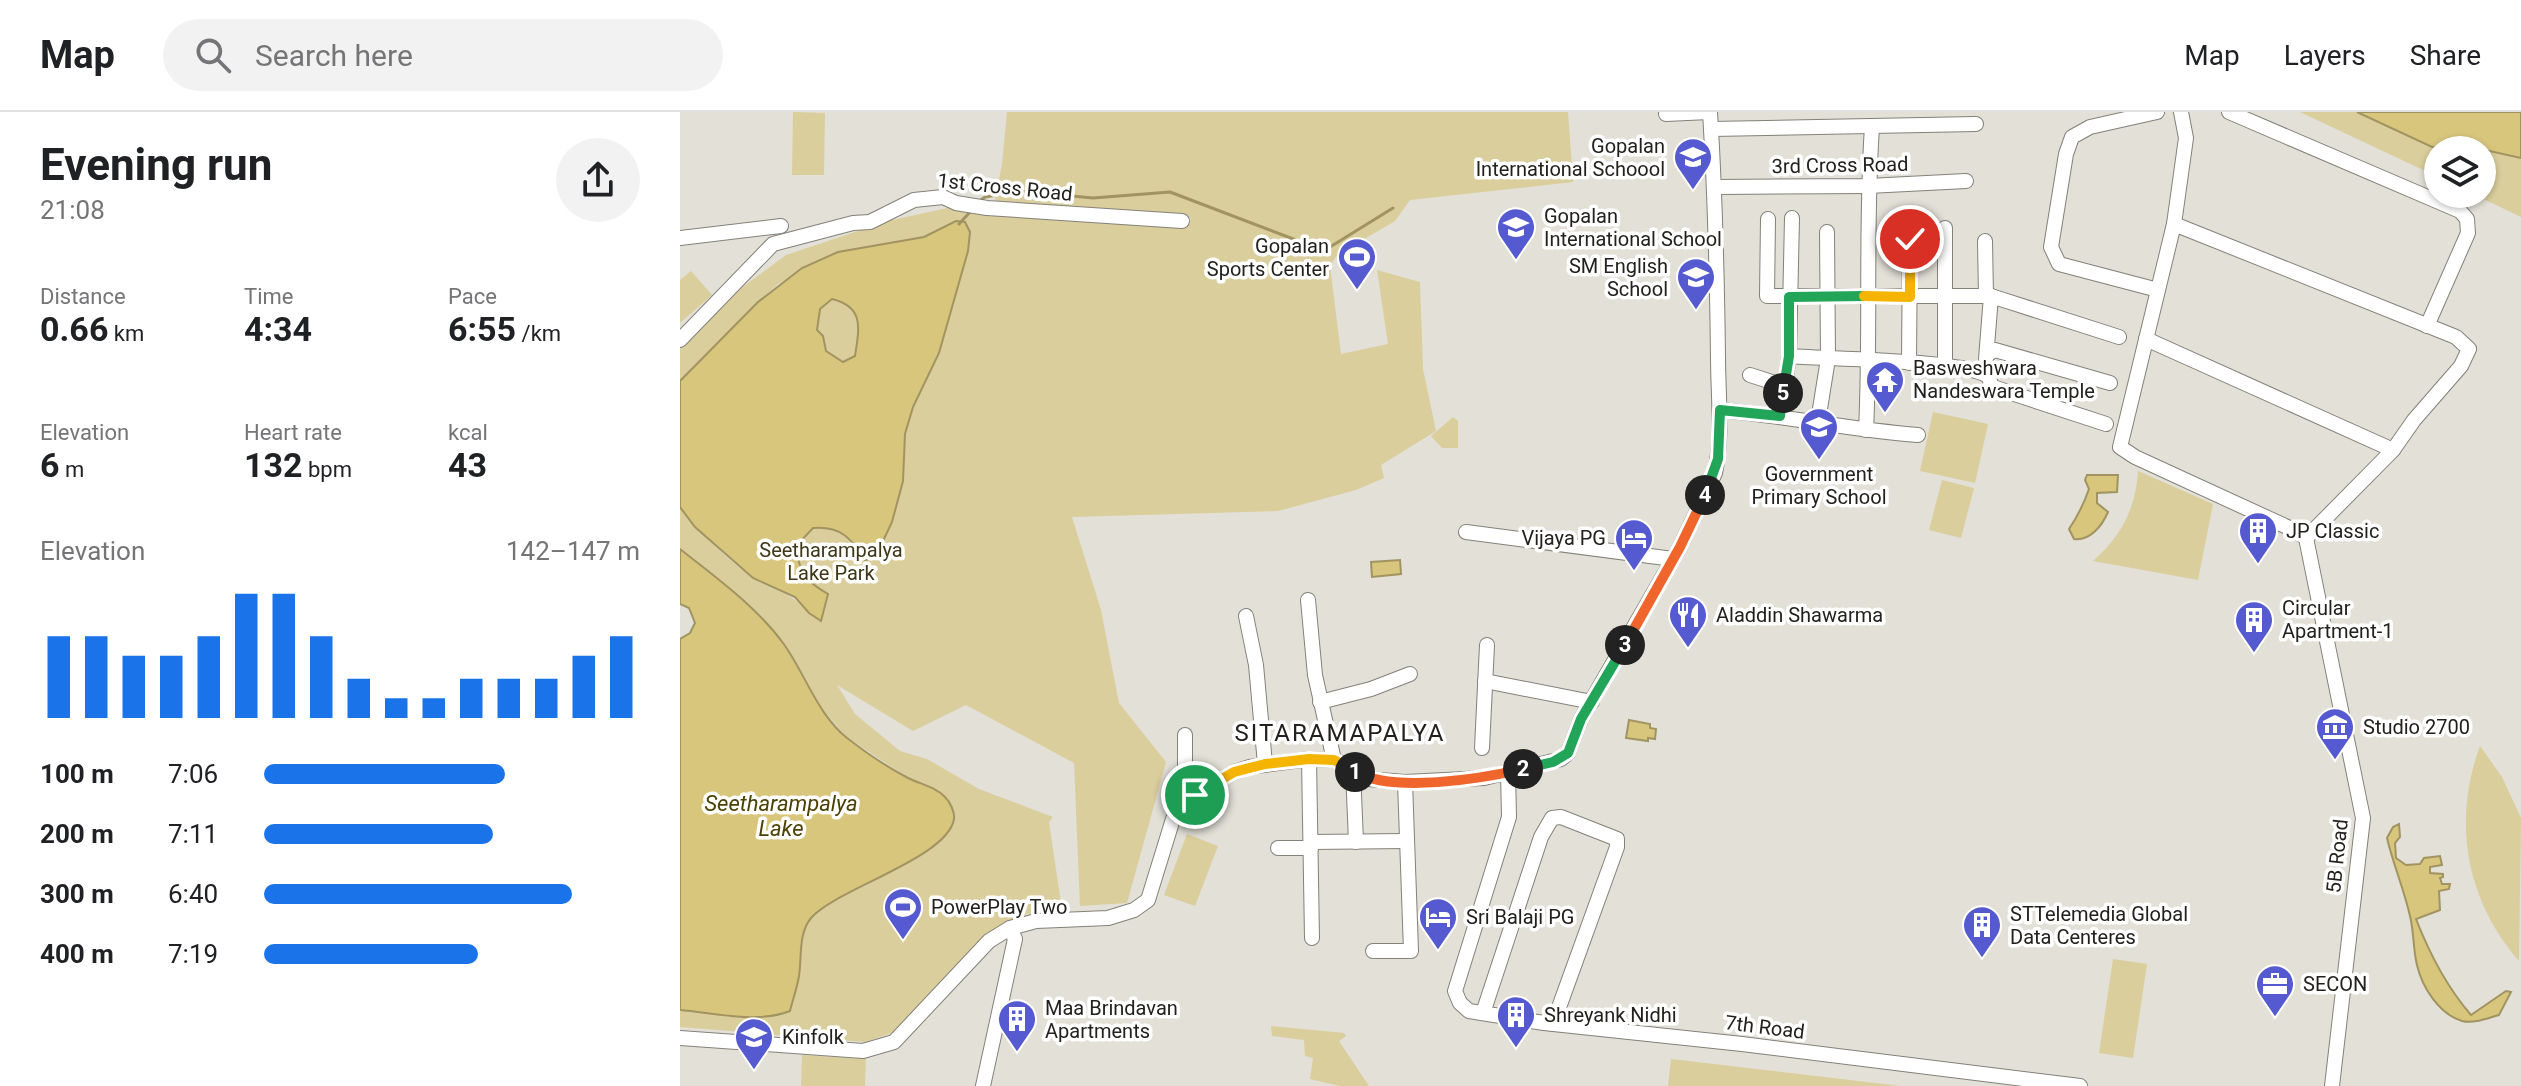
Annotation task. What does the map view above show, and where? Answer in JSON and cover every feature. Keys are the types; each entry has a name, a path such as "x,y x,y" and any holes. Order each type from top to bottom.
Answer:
{"street":[{"path":"680,1038 863,1051 894,1042 989,941 1010,928 1036,921 1108,918 1134,910 1148,900 1173,819 1195,795 1234,772 1265,764 1309,759 1334,760 1368,779 1405,782 1484,778 1561,759 1568,753 1581,719 1673,559 1715,473 1720,410 1710,112 1666,114"},
{"path":"2157,112 2090,127 2072,137 2066,154 2051,247 2059,264 2158,290"},
{"path":"2174,224 2456,337 2469,349 2461,366 2414,420 2393,450 2306,538 2120,447 2174,224 2186,138 2181,112"},
{"path":"2229,112 2460,211 2467,219 2468,233 2427,326"},
{"path":"1711,129 1867,122 1976,124"},
{"path":"1866,430 1870,296 1867,122"},
{"name":"3rd Cross Road","path":"1714,187 1868,186 1966,181"},
{"name":"1st Cross Road","path":"680,340 773,244 853,223 870,222 914,200 943,197 956,203 987,208 1182,221"},
{"path":"1780,416 1789,356 1792,218"},
{"path":"1768,219 1767,296 1988,296 2119,337"},
{"path":"680,238 781,226"},
{"path":"1945,228 1945,365"},
{"path":"1818,421 1828,359 1827,232"},
{"path":"1909,363 1910,239"},
{"path":"1983,372 1988,354 1985,241"},
{"path":"2146,339 2393,450"},
{"path":"1988,354 1995,350 2110,383"},
{"path":"1789,356 1945,365 1983,372 1996,388 2106,424"},
{"path":"1750,375 1784,386"},
{"path":"1720,410 1918,435"},
{"path":"1466,532 1673,559"},
{"name":"5B Road","path":"2306,538 2363,818 2332,1086"},
{"path":"1308,600 1320,702 1334,760"},
{"path":"1246,616 1256,665 1265,764"},
{"path":"1482,748 1487,645"},
{"path":"1320,702 1371,689 1410,674"},
{"path":"1485,681 1592,702"},
{"path":"1185,735 1185,804"},
{"path":"1309,759 1312,938"},
{"path":"1353,770 1356,842"},
{"name":"7th Road","path":"1508,772 1509,817 1455,991 1460,1003 1469,1011 1553,1024 2080,1086"},
{"path":"1373,951 1411,951 1405,782"},
{"path":"1483,1013 1541,837 1552,818 1561,817 1617,839 1617,847 1553,1024"},
{"path":"1278,848 1406,841"},
{"path":"983,1086 1015,939 1010,928"}],"green space":[{"path":"793,112 825,113 824,175 792,175"},
{"name":"Seetharampalya Lake Park","path":"1007,112 1568,112 1573,182 1410,200 1395,221 1337,255 1330,266 1341,354 1388,344 1377,270 1420,282 1423,369 1436,431 1381,465 1384,478 1356,490 1278,511 1072,517 1101,610 1119,703 1166,762 1127,903 1080,906 1074,763 966,705 913,731 837,685 855,714 900,751 927,759 979,789 1053,817 1049,822 1062,910 1027,914 995,929 892,1033 865,1042 680,1027 680,1010 763,1017 801,951 804,931 812,917 836,899 867,885 930,787 908,778 845,736 820,706 803,675 744,603 680,549 680,507 704,536 732,562 760,582 788,595 809,613 811,584 798,566 796,546 813,528 838,531 865,559 875,558 892,522 903,481 905,434 913,407 939,353 968,251 970,232 956,221 924,237 838,252 778,284 680,381 680,346 721,303 786,255 888,221 952,207 992,215 1189,224 1191,218 994,204"},
{"path":"2300,112 2357,112 2424,143 2424,170"},
{"path":"2496,152 2521,158 2521,217 2496,205"},
{"path":"691,271 712,295 680,323 680,280"},
{"path":"832,299 850,307 857,320 855,356 842,362 826,351 823,336 817,330 820,309"},
{"path":"1933,412 1988,424 1975,483 1920,471"},
{"path":"1453,417 1458,421 1458,448 1442,448 1431,436"},
{"path":"2138,471 2213,504 2198,580 2093,561 2112,542 2125,521 2134,497"},
{"path":"1942,480 1974,488 1961,538 1929,530"},
{"path":"2480,746 2502,777 2521,818 2519,961 2487,912 2469,859 2467,803"},
{"path":"1187,834 1218,846 1195,906 1164,895"},
{"path":"2113,959 2147,964 2133,1058 2099,1053"},
{"path":"1271,1026 1344,1033 1346,1036 1339,1041 1369,1086 1340,1086 1310,1079 1313,1058 1305,1056 1304,1040 1272,1036"},
{"path":"802,1055 866,1059 865,1086 801,1086"},
{"path":"1671,1059 1900,1086 1668,1086"}],"water":[{"path":"2357,112 2521,112 2521,158 2496,152 2496,136 2424,136 2424,143"},
{"path":"956,221 965,222 970,232 968,251 939,353 913,407 905,434 903,481 892,522 875,558 865,560 850,540 831,529 813,528 796,546 804,575 828,594 821,621 795,597 753,578 695,527 680,507 680,381 758,302 802,268 838,252 924,237","holes":["832,299 855,313 858,328 855,356 843,362 826,351 823,336 817,330 820,309"]},
{"path":"2087,475 2118,475 2117,492 2097,493 2097,503 2108,512 2090,535 2074,539 2069,529 2089,489 2085,480"},
{"name":"Seetharampalya Lake","path":"680,549 772,629 791,655 819,705 837,728 884,764 933,788 949,802 954,813 947,833 933,847 824,907 811,918 802,938 799,976 790,1011 777,1015 736,1016 680,1010 680,639 690,633 695,623 689,608 680,604"},
{"path":"1400,560 1401,574 1372,577 1371,562"},
{"path":"1629,720 1650,724 1650,728 1656,729 1655,739 1626,738"},
{"path":"2399,824 2396,858 2406,865 2420,864 2424,858 2440,856 2442,865 2430,867 2430,873 2443,874 2440,878 2442,884 2450,884 2449,889 2439,891 2440,910 2416,919 2433,958 2471,1015 2506,991 2511,992 2499,1015 2471,1022 2462,1021 2439,1006 2423,982 2416,959 2408,906 2387,838 2393,827"}],"waterway":[{"path":"981,200 1019,191 1093,198 1170,192 1309,245 1330,247 1393,208"},
{"path":"959,224 970,212"}],"place":[{"name":"Gopalan International Schoool","path":"1693,191"},
{"name":"Gopalan International School","path":"1516,261"},
{"name":"Gopalan Sports Center","path":"1357,291"},
{"name":"SM English School","path":"1696,311"},
{"name":"Basweshwara Nandeswara Temple","path":"1885,414"},
{"name":"Government Primary School","path":"1819,461"},
{"name":"JP Classic","path":"2258,565"},
{"name":"Vijaya PG","path":"1634,572"},
{"name":"Aladdin Shawarma","path":"1688,649"},
{"name":"Circular Apartment-1","path":"2254,654"},
{"name":"Studio 2700","path":"2335,761"},
{"name":"PowerPlay Two","path":"903,941"},
{"name":"Sri Balaji PG","path":"1438,951"},
{"name":"STTelemedia Global Data Centeres","path":"1982,959"},
{"name":"SECON","path":"2275,1018"},
{"name":"Shreyank Nidhi","path":"1516,1049"},
{"name":"Maa Brindavan Apartments","path":"1017,1053"},
{"name":"Kinfolk","path":"754,1071"}],"district":[{"name":"SITARAMAPALYA","path":"1340,733"}],"route":[{"path":"1195,795 1234,772 1265,764 1309,759 1334,760 1368,779 1405,782 1484,778 1561,759 1568,753 1581,719 1663,579 1706,494 1718,459 1720,410 1780,416 1789,356 1789,297 1910,297 1910,239"}]}
